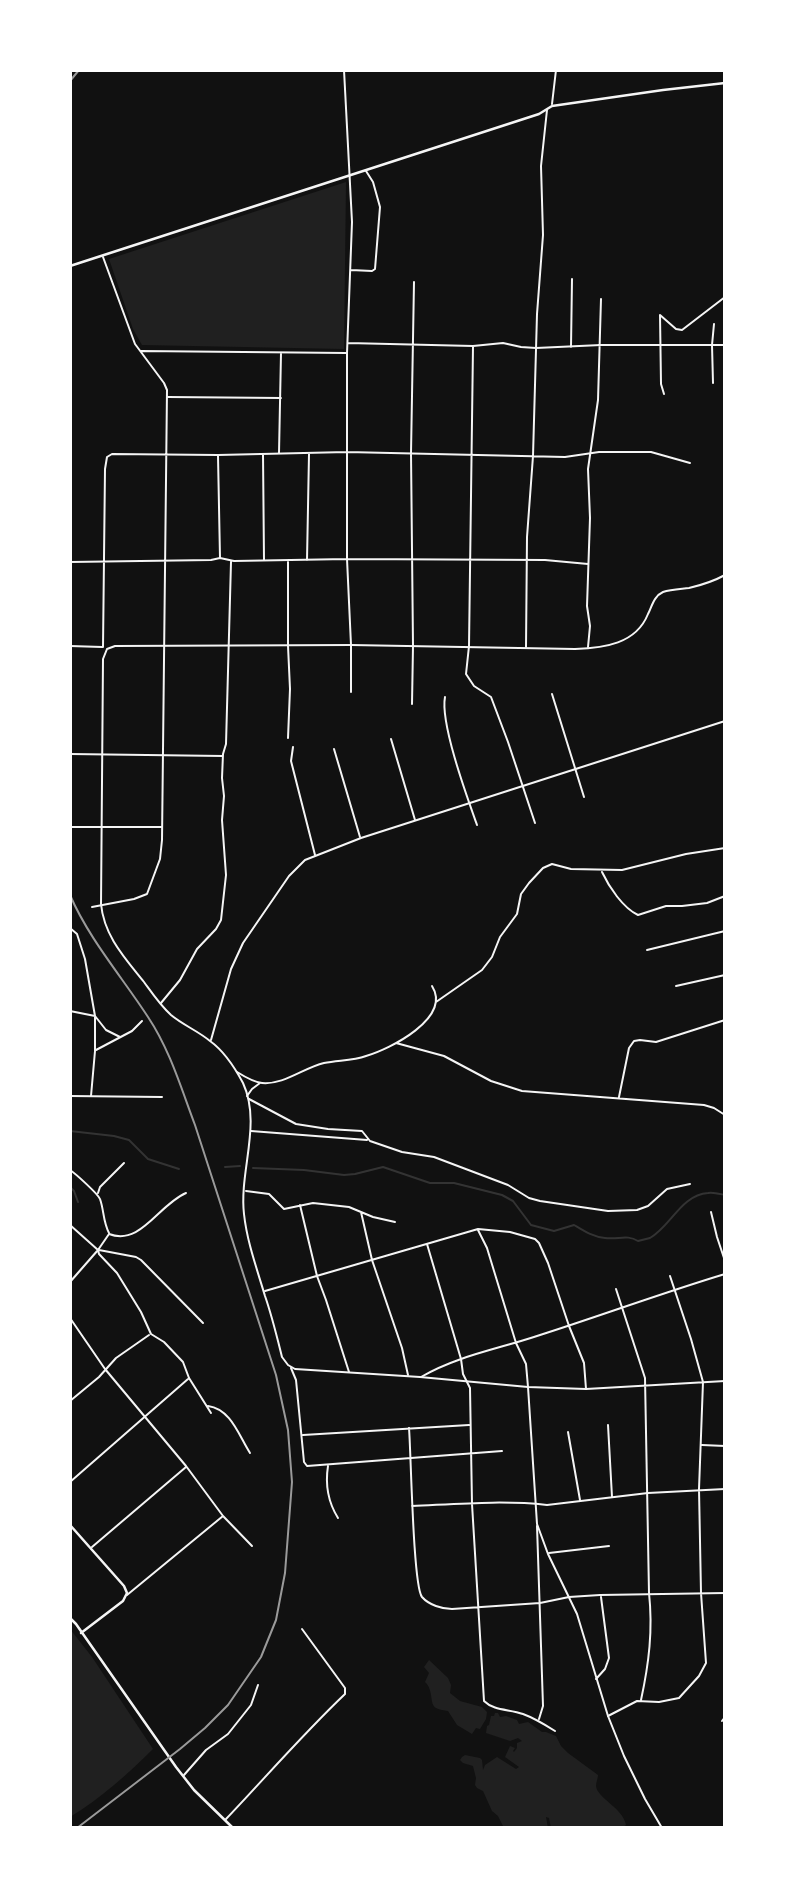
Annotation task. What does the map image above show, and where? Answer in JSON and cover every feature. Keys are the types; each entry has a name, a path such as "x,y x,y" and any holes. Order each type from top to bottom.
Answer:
{"main road":[{"path":"70,266 539,114 552,106 725,83"},
{"path":"70,1525 124,1586 127,1596 81,1633"},
{"path":"70,1618 176,1768 194,1790 233,1828"}],"street":[{"path":"344,70 352,222 346,452 351,692"},
{"path":"552,106 556,70"},
{"path":"526,647 527,537 543,235 541,166 547,108"},
{"path":"351,270 375,269 380,207 366,170"},
{"path":"92,907 146,895 160,859 162,840 167,397 164,383 139,351 127,325 103,256"},
{"path":"571,347 572,279"},
{"path":"412,704 411,453 414,282"},
{"path":"664,394 661,384 660,315 673,327 682,330 725,297"},
{"path":"587,648 590,626 587,606 590,518 587,484 598,400 601,299"},
{"path":"713,383 714,324"},
{"path":"347,343 473,346 503,343 525,348 725,345"},
{"path":"473,346 469,646 466,671 471,682 491,697 535,823"},
{"path":"139,351 347,353"},
{"path":"279,453 281,352"},
{"path":"167,397 281,398"},
{"path":"103,647 105,470 108,456 112,454 346,452 565,457 654,452 690,463"},
{"path":"263,453 264,560"},
{"path":"307,560 309,453"},
{"path":"218,454 220,558"},
{"path":"70,562 220,558 231,561 547,560 588,564"},
{"path":"160,1004 180,980 197,948 220,923 224,905 226,875 222,820 223,756 226,744 231,561"},
{"path":"288,561 288,738"},
{"path":"70,646 107,649 115,646 351,645 587,648 615,644 633,635 644,623 661,593 695,587 725,575"},
{"path":"107,649 103,659 103,919 112,940 160,1004 177,1020 210,1041 236,1072 248,1097 250,1131 244,1191 245,1223 254,1264 282,1357 291,1367 296,1380 304,1462 306,1466 328,1465 502,1451"},
{"path":"552,694 584,797"},
{"path":"445,697 443,708 446,721 477,825"},
{"path":"210,1041 232,969 243,943 289,876 305,860 361,838 725,721"},
{"path":"391,739 415,821"},
{"path":"293,747 292,764 316,856"},
{"path":"334,749 361,838"},
{"path":"70,754 223,756"},
{"path":"70,827 162,827"},
{"path":"436,1002 482,970 492,957 500,937 517,914 521,894 543,868 552,864 571,869 622,870 686,854 725,848"},
{"path":"602,871 610,887 631,912 638,915 666,906 707,903 725,896"},
{"path":"70,928 77,934 88,970 94,1016 95,1051 91,1096"},
{"path":"647,950 725,931"},
{"path":"676,986 725,975"},
{"path":"248,1097 251,1089 261,1083 283,1080 324,1063 369,1056 396,1043 419,1028 427,1018 436,1002 437,994 432,986"},
{"path":"70,1011 94,1016 106,1030 120,1037"},
{"path":"618,1098 629,1048 634,1041 656,1042 725,1020"},
{"path":"95,1051 132,1031 142,1021"},
{"path":"396,1043 444,1056 491,1081 522,1091 704,1105 725,1115"},
{"path":"236,1072 261,1083"},
{"path":"70,1096 162,1097"},
{"path":"248,1097 292,1123 362,1131 368,1140"},
{"path":"250,1131 368,1140 398,1151 434,1157 508,1185 535,1200 608,1211 645,1208 667,1189 690,1184"},
{"path":"97,1194 100,1187 124,1163"},
{"path":"70,1170 97,1194 109,1234"},
{"path":"244,1191 269,1194 284,1209 313,1203 351,1207 396,1222"},
{"path":"109,1234 123,1237 134,1234 172,1200 186,1193"},
{"path":"300,1205 317,1276 349,1373"},
{"path":"361,1212 372,1260 402,1349 408,1377"},
{"path":"711,1212 725,1261"},
{"path":"70,1225 98,1250 117,1273 151,1334 164,1342 183,1362 189,1378 211,1413"},
{"path":"264,1291 478,1229 510,1232 538,1241 584,1363 586,1388"},
{"path":"478,1229 516,1343 526,1364 540,1603 543,1706 538,1720"},
{"path":"70,1282 109,1234"},
{"path":"427,1244 463,1374 470,1388 472,1504 484,1701 492,1707 538,1720 555,1731"},
{"path":"98,1250 142,1259 203,1323"},
{"path":"420,1377 461,1359 725,1274"},
{"path":"608,1716 641,1700 659,1702 680,1698 705,1668 699,1489 703,1382 670,1276"},
{"path":"616,1289 644,1374 645,1385 651,1642 641,1700"},
{"path":"70,1318 105,1369 186,1466 223,1516 252,1546"},
{"path":"70,1401 99,1377 116,1358 151,1334"},
{"path":"291,1367 528,1387 586,1388 725,1381"},
{"path":"70,1482 189,1378"},
{"path":"207,1406 224,1412 250,1453"},
{"path":"302,1435 469,1425"},
{"path":"608,1425 612,1497"},
{"path":"408,1428 419,1589 424,1599 447,1609 540,1603 569,1597 600,1595 725,1593"},
{"path":"568,1432 580,1502"},
{"path":"701,1444 725,1446"},
{"path":"328,1465 328,1500 338,1518"},
{"path":"91,1548 186,1466"},
{"path":"412,1506 547,1505 648,1493 725,1489"},
{"path":"127,1596 223,1516"},
{"path":"537,1524 580,1621 608,1716 632,1774 662,1828"},
{"path":"548,1553 610,1546"},
{"path":"596,1679 603,1672 609,1658 600,1595"},
{"path":"225,1820 345,1694 345,1688 302,1629"},
{"path":"183,1776 206,1750 228,1734 251,1705 258,1685"},
{"path":"722,1721 725,1717"}],"shaded area":[{"path":"346,182 344,349 142,345 133,329 109,259"},
{"path":"70,1629 92,1657 153,1749 114,1785 70,1817"},
{"path":"429,1660 448,1678 450,1693 460,1701 482,1707 487,1712 480,1729 476,1728 472,1734 457,1725 448,1711 434,1706 430,1689 425,1682 429,1673 424,1667"},
{"path":"495,1713 500,1717 517,1720 519,1724 528,1722 542,1732 556,1736 568,1753 598,1775 597,1790 620,1813 626,1825 622,1828 551,1828 549,1818 546,1817 548,1828 504,1828 483,1791 475,1785 473,1766 460,1760 465,1755 480,1758 483,1770 485,1765 497,1757 516,1769 519,1767 505,1757 510,1746 515,1748 514,1752 517,1743 522,1741 518,1738 510,1741 486,1733 491,1716"}],"waterway":[{"path":"70,1131 129,1140 148,1159 179,1169"},
{"path":"225,1167 240,1166"},
{"path":"253,1168 344,1175 383,1167 430,1183 454,1183 502,1195 513,1201 531,1225 554,1231 574,1225 596,1236 638,1241 657,1233 690,1199 710,1193 725,1195"},
{"path":"70,1187 78,1202"}],"railway":[{"path":"70,81 79,70"},
{"path":"70,895 96,942 156,1030 180,1083 276,1375 288,1430 292,1482 285,1573 276,1620 261,1657 228,1705 205,1728 77,1828"}]}
